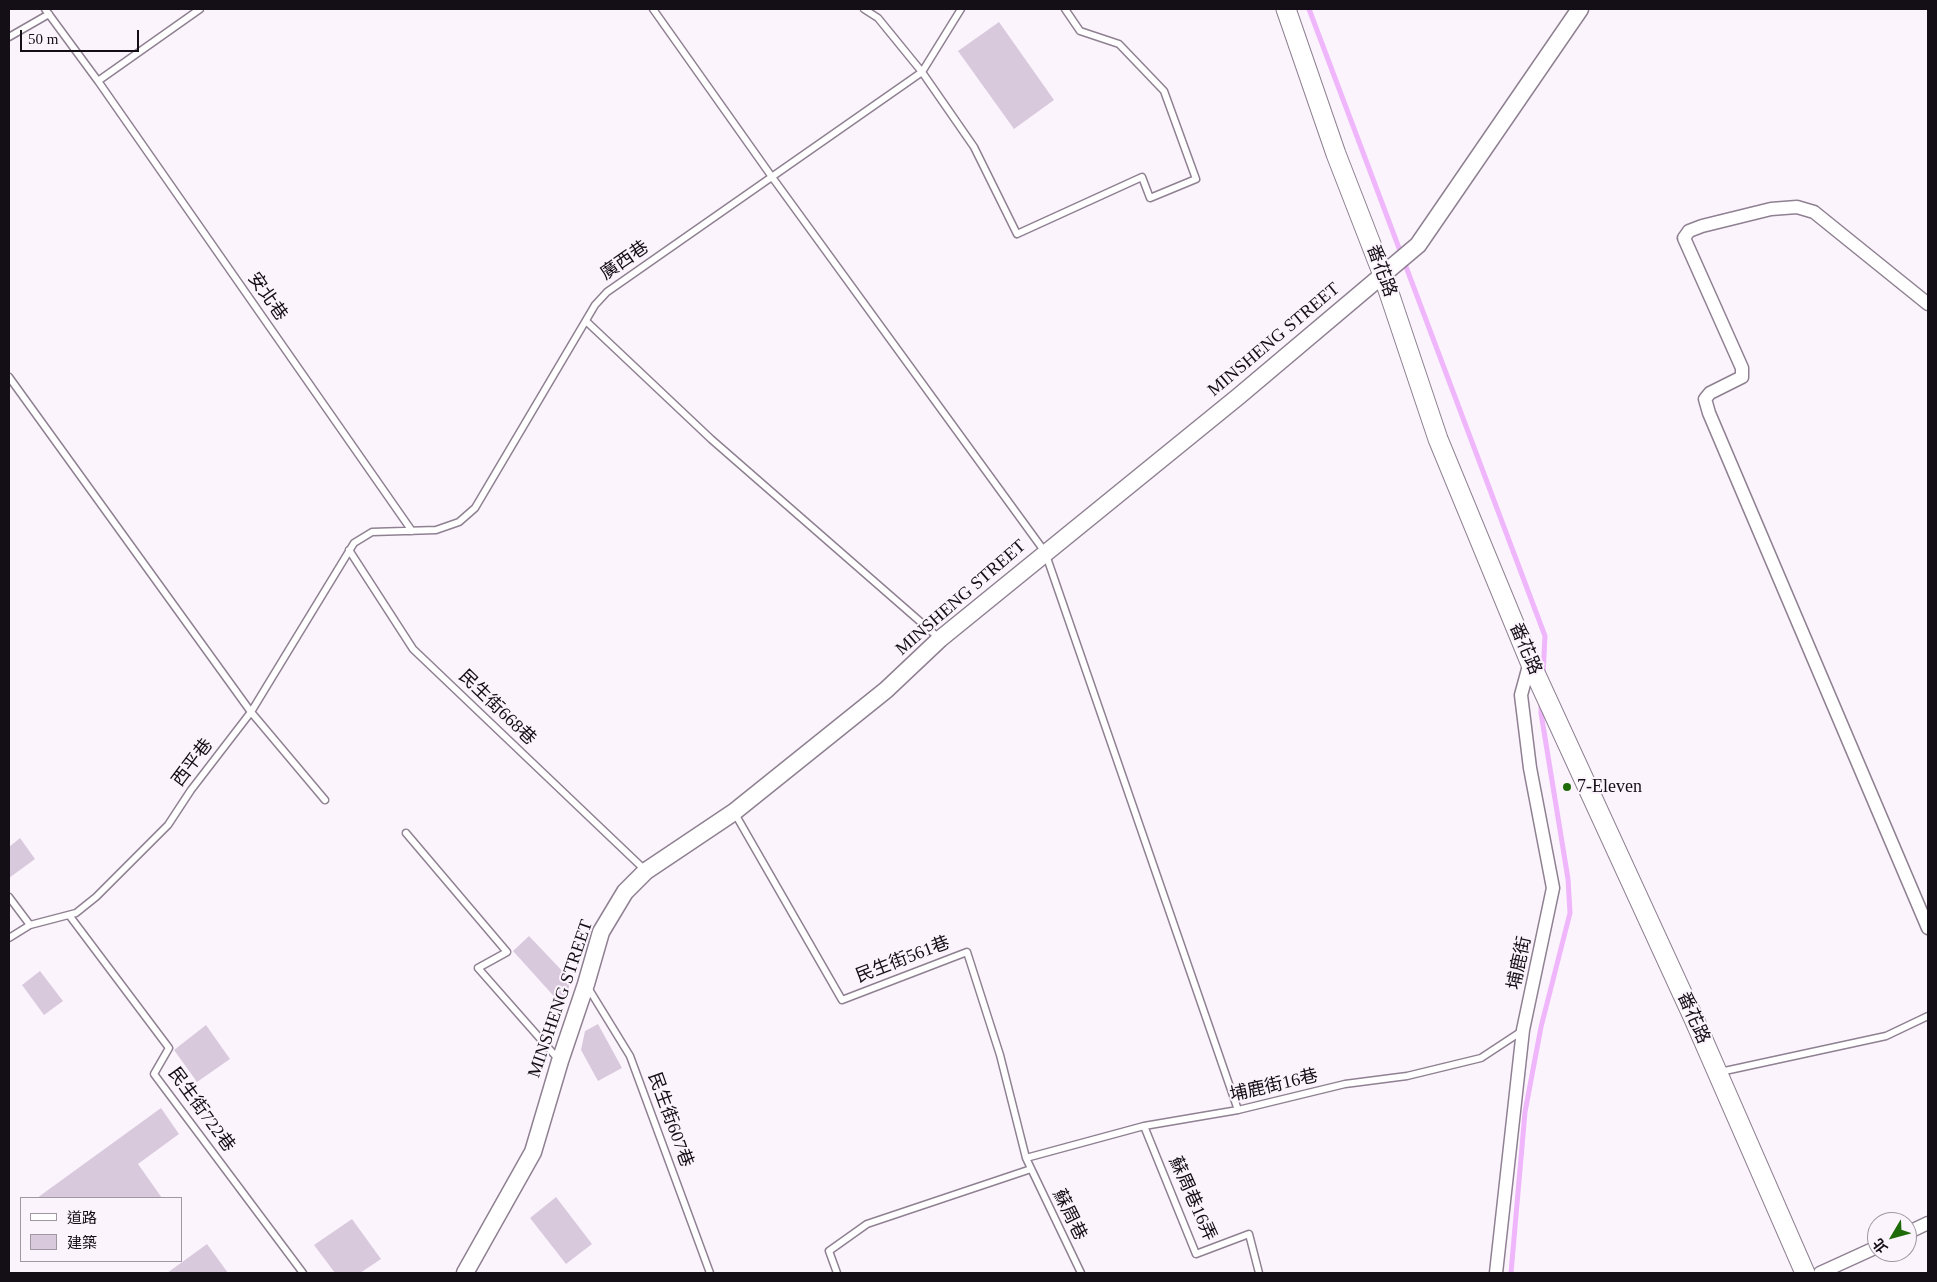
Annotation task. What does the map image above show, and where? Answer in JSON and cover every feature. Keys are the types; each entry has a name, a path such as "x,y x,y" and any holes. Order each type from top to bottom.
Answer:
{"main road":[{"name":"番花路","path":"1286,9 1336,154 1383,275 1438,439 1530,662 1717,1072 1805,1273"}],"street":[{"name":"MINSHENG STREET","path":"465,1273 533,1152 601,932 626,892 646,871 734,812 886,690 940,639 1239,396 1418,245 1580,9"},
{"path":"1928,304 1814,212 1797,207 1771,209 1702,226 1690,230 1684,238 1742,368 1742,378 1710,393 1705,399 1709,414 1928,928"},
{"name":"埔鹿街","path":"1496,1273 1523,1030 1553,888 1530,768 1521,696 1530,662"},
{"path":"1820,1273 1867,1252"}],"lane":[{"path":"98,81 200,9"},
{"path":"653,9 772,177 1045,552 1238,1110"},
{"path":"864,9 878,18 922,72 974,147 1017,234 1142,177 1150,198 1196,179 1164,90 1119,44 1080,31 1064,9"},
{"name":"廣西巷","path":"349,550 354,543 372,532 436,530 459,522 475,508 595,305 607,292 922,72 961,9"},
{"path":"9,37 47,11"},
{"name":"安北巷","path":"47,11 98,81 412,531"},
{"path":"586,321 711,439 940,639"},
{"path":"9,377 251,712 325,800"},
{"name":"西平巷","path":"9,938 30,926 76,913 96,897 168,825 191,790 251,712 349,550"},
{"name":"民生街668巷","path":"349,550 413,649 646,871"},
{"name":"民生街561巷","path":"734,812 842,1000 968,952 1000,1055 1026,1158 1031,1169"},
{"path":"406,833 507,952 478,968 560,1061"},
{"path":"9,897 30,926"},
{"name":"民生街722巷","path":"69,915 170,1048 154,1074 303,1273"},
{"name":"民生街607巷","path":"586,984 630,1056 710,1273"},
{"path":"1717,1072 1886,1036 1928,1016"},
{"name":"埔鹿街16巷","path":"1026,1158 1144,1126 1238,1110 1345,1084 1407,1076 1481,1058 1523,1030"},
{"name":"蘇周巷16弄","path":"1144,1126 1196,1254 1249,1234 1259,1273"},
{"path":"837,1273 829,1251 867,1224 1031,1169"},
{"name":"蘇周巷","path":"1031,1169 1081,1273"}],"building":[{"path":"999,22 1054,100 1014,129 958,51"},
{"path":"20,838 35,859 9,878 9,847"},
{"path":"529,936 569,978 569,990 560,1003 513,951"},
{"path":"40,971 63,1001 44,1015 22,985"},
{"path":"598,1024 622,1068 598,1081 581,1050 585,1031"},
{"path":"206,1025 230,1059 197,1082 174,1050"},
{"path":"161,1108 179,1134 138,1164 161,1197 38,1197"},
{"path":"556,1197 592,1244 566,1264 530,1218"},
{"path":"352,1219 381,1259 360,1273 335,1273 314,1245"},
{"path":"207,1244 228,1273 167,1273"}],"waterway":[{"path":"1309,9 1545,636 1543,675"},
{"path":"1511,1273 1525,1112 1541,1027 1570,913 1568,879 1541,704"}],"place":[{"name":"7-Eleven","path":"1567,787"}]}
